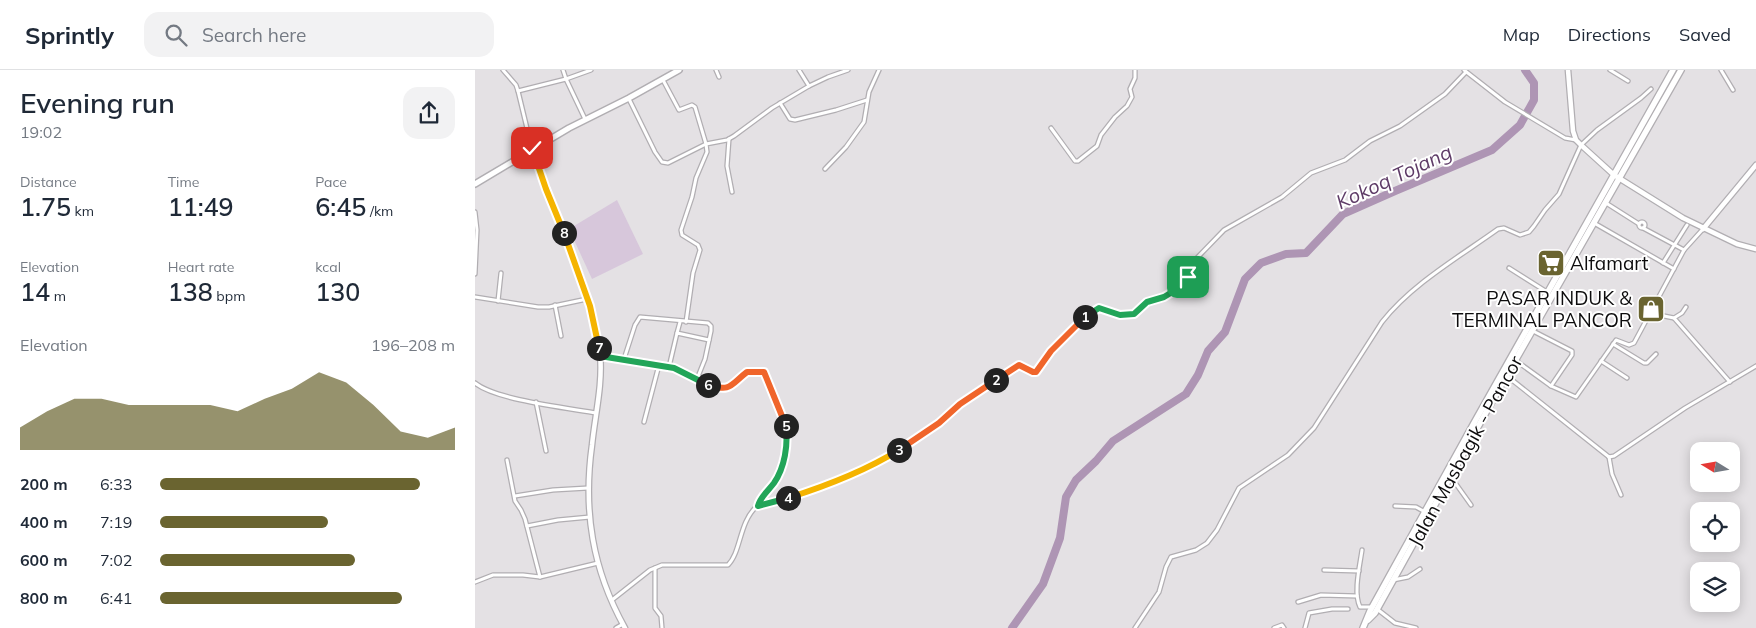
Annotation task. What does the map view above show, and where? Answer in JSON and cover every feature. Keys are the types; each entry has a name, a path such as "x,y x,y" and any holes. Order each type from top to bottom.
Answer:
{"main road":[{"path":"475,184 532,148 679,70"},
{"name":"Jalan Masbagik - Pancor","path":"1505,374 1515,360 1605,203 1673,70"},
{"name":"Jalan Masbagik - Pancor","path":"1363,628 1505,374 1547,293 1681,70"},
{"name":"Jalan Masbagik - Pancor","path":"1375,608 1393,581 1427,513 1451,476 1461,451"}],"street":[{"path":"503,70 519,90 532,148 587,299 600,356 588,488 595,553 612,600 624,626 615,628"},
{"path":"563,70 565,79 585,119"},
{"path":"519,90 565,79 591,70"},
{"path":"716,70 719,77"},
{"path":"799,70 809,86"},
{"path":"629,98 661,162 668,163 706,144 729,139 780,103 809,86 849,70"},
{"path":"825,170 861,128 866,116 870,89 879,70"},
{"path":"1051,128 1075,160 1078,161 1097,146 1101,135 1133,97 1131,89 1135,78 1135,70"},
{"path":"1610,70 1628,81"},
{"path":"1721,70 1733,90"},
{"path":"612,600 655,568 668,564 730,564 742,529 752,511 758,506 813,490 883,460 926,432 960,404 1016,366 1023,366 1036,372 1051,351 1064,340 1075,326 1096,309 1103,308 1120,315 1129,315 1137,312 1147,302 1164,297 1177,289 1188,277 1195,260 1224,230 1282,197 1311,173 1345,160 1370,142 1400,126 1445,94 1465,71 1505,102 1565,138 1576,140"},
{"path":"1568,71 1573,131 1576,140 1581,145 1617,177 1703,229 1756,250"},
{"path":"663,80 680,111 691,106 695,107 707,152 696,178 681,230 682,235 698,245 700,250 693,273 686,322"},
{"path":"1135,628 1159,592 1171,557 1196,550 1207,543 1221,523 1239,488 1288,455 1314,428 1382,322 1423,283 1498,229 1504,228 1520,236 1529,232 1559,194 1581,145 1597,130 1651,89"},
{"path":"780,103 791,119 795,120 837,110 867,100"},
{"path":"729,139 727,166 732,192"},
{"path":"1515,360 1551,386 1576,397 1616,340 1629,345 1634,343 1684,250 1756,165"},
{"path":"1605,203 1639,224 1643,223 1643,228 1684,250"},
{"path":"475,212 477,230 475,272"},
{"path":"1593,223 1674,269"},
{"path":"1663,263 1687,225"},
{"path":"1509,268 1547,293"},
{"path":"498,301 501,273"},
{"path":"475,297 533,307 587,299"},
{"path":"555,305 561,336"},
{"path":"1674,318 1682,313 1686,307"},
{"path":"1649,313 1674,318 1730,382"},
{"path":"624,359 639,317 710,324 712,328 705,359 697,379"},
{"path":"669,368 680,321"},
{"path":"1532,330 1572,351 1551,386"},
{"path":"677,333 709,340"},
{"path":"1613,344 1644,362 1647,362 1656,354"},
{"path":"600,356 659,365 681,371 708,384 725,388 733,385 747,372 760,371 765,373 785,425 787,445 779,473 760,500 758,506"},
{"path":"1601,361 1627,378"},
{"path":"644,422 659,365"},
{"path":"1609,458 1685,408 1756,366"},
{"path":"1505,374 1609,458 1611,474 1621,495"},
{"path":"475,382 489,391 596,413"},
{"path":"536,402 546,451"},
{"path":"507,460 515,501 521,510 527,526 540,577"},
{"path":"1451,476 1471,505"},
{"path":"515,496 546,491 588,488"},
{"path":"1395,506 1416,507 1427,513"},
{"path":"527,526 558,520 590,517"},
{"path":"1362,550 1357,596 1360,607 1375,608 1395,623 1417,628"},
{"path":"475,582 493,576 523,575 540,577 598,563"},
{"path":"655,568 655,608 661,616 662,628"},
{"path":"1393,581 1408,577 1420,569"},
{"path":"1323,570 1359,571"},
{"path":"1299,602 1321,595 1357,596"},
{"path":"1305,628 1309,613 1332,609 1348,609"},
{"path":"1274,628 1282,625 1284,628"}],"shaded area":[{"path":"617,200 643,254 592,279 569,229"}],"waterway":[{"name":"Kokoq Tojang","path":"1012,628 1043,584 1060,538 1066,497 1076,480 1113,441 1186,394 1198,375 1208,351 1225,332 1245,279 1261,263 1286,254 1306,253 1343,214 1492,150 1520,125 1534,100 1534,83 1525,70"}],"place":[{"name":"Alfamart","path":"1551,263"},
{"name":"PASAR INDUK & TERMINAL PANCOR","path":"1651,309"}],"route":[{"path":"532,148 587,299 595,327 600,356 674,368 721,388 731,387 747,372 763,371 765,373 767,382 782,414 787,435 787,445 783,465 773,484 758,503 758,506 813,490 883,460 939,423 960,404 1016,366 1023,366 1035,373 1051,351 1089,313 1103,308 1120,315 1134,314 1147,302 1164,297 1177,289 1188,277"}]}
